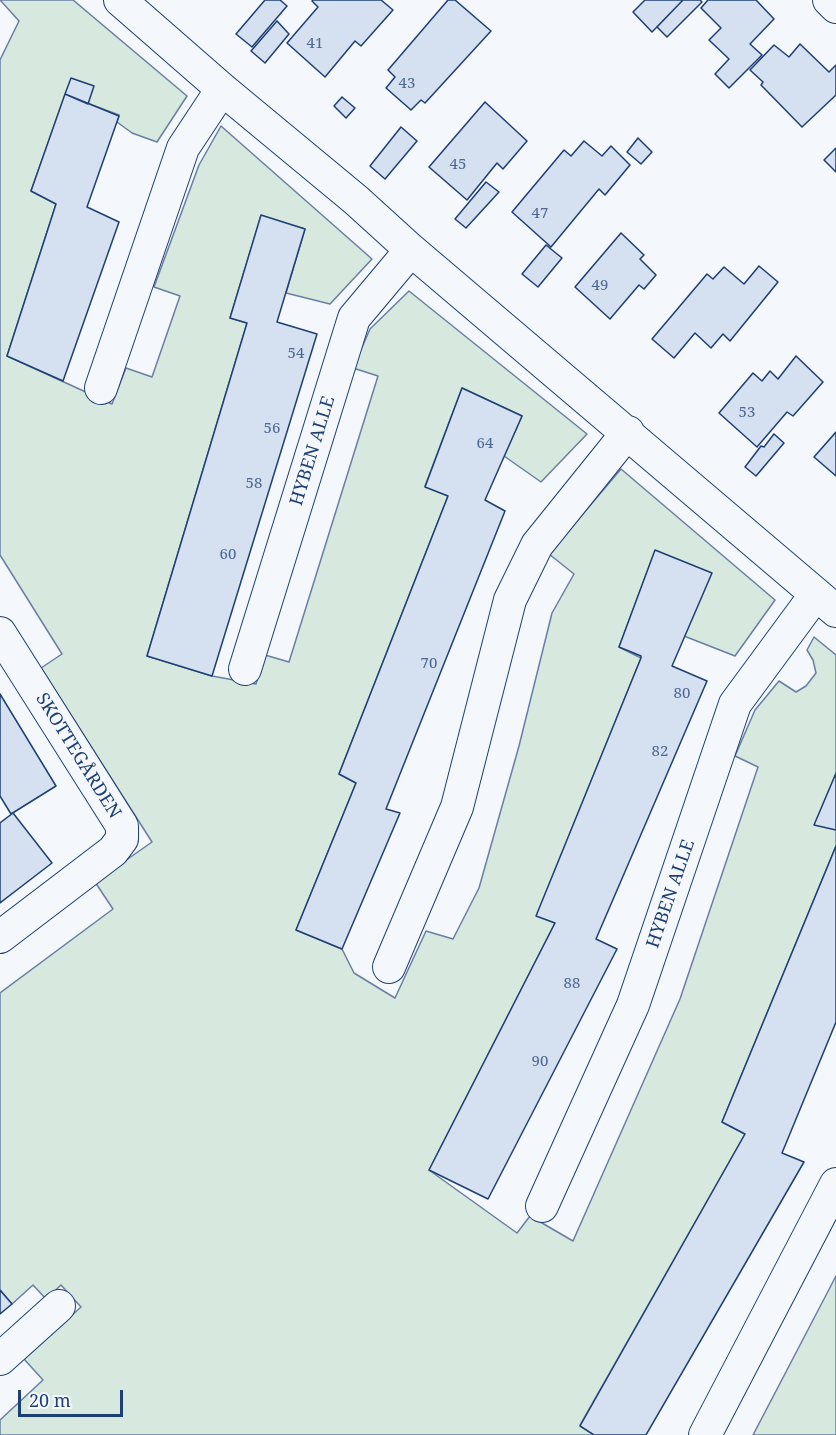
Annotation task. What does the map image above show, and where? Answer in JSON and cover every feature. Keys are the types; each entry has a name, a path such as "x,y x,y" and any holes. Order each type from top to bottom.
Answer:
{"street":[{"name":"HYBEN ALLE","path":"120,0 826,602 735,704 633,1005 542,1206"},
{"path":"829,0 836,7"},
{"path":"101,388 183,148 222,89"},
{"name":"HYBEN ALLE","path":"245,669 354,318 411,250"},
{"path":"389,967 457,807 510,600 537,545 628,432"},
{"name":"SKOTTEGÅRDEN","path":"0,633 122,826 122,839 113,851 0,937"},
{"path":"705,1435 836,1184"},
{"path":"0,1359 59,1306"}],"shaded area":[{"path":"0,0 73,0 187,96 157,142 132,133 117,122 119,115 65,95 31,191 56,204 7,356 112,404 126,368 152,377 180,296 154,287 199,165 221,126 372,259 330,304 286,293 305,229 261,216 230,318 247,323 147,656 212,676 256,684 265,655 289,662 378,376 353,368 370,329 409,291 587,434 541,482 504,456 522,416 462,388 425,486 448,496 339,774 356,783 296,930 342,949 354,973 395,998 426,931 453,939 479,888 519,746 552,613 574,574 549,554 621,469 775,600 735,656 684,636 655,551 619,647 641,658 537,915 555,923 429,1170 517,1233 530,1216 573,1241 680,999 758,767 735,756 755,710 779,681 796,692 806,686 816,673 813,660 807,650 814,637 836,655 836,846 722,1122 745,1134 580,1425 594,1435 0,1435 0,1420 43,1380 24,1359 81,1307 61,1285 46,1299 33,1285 12,1304 0,1290 0,993 113,909 95,882 152,842 41,668 62,654 0,555 0,60 19,21"},
{"path":"836,1276 836,1435 753,1435"}],"building":[{"path":"265,0 280,0 287,6 252,47 236,34"},
{"path":"313,0 381,0 393,10 361,46 355,41 325,77 287,43 318,7"},
{"path":"448,0 455,0 491,31 425,103 421,100 411,110 386,88 395,77 388,70"},
{"path":"645,0 683,0 652,32 633,12"},
{"path":"683,0 702,2 667,37 657,27"},
{"path":"708,0 756,0 774,19 750,44 762,55 729,88 715,74 729,59 709,40 721,28 701,8"},
{"path":"277,21 289,34 265,63 251,51"},
{"path":"800,44 829,72 836,65 836,95 802,127 761,85 763,82 750,70 774,45 789,57"},
{"path":"71,78 94,86 88,104 65,94"},
{"path":"65,94 119,116 87,207 119,222 63,381 7,356 56,204 31,191"},
{"path":"342,97 355,108 346,118 334,106"},
{"path":"485,102 527,141 503,169 497,163 467,200 429,167"},
{"path":"401,127 417,141 385,179 370,166"},
{"path":"638,138 652,152 641,164 627,152"},
{"path":"584,141 602,156 611,146 630,165 605,195 599,189 551,247 512,212 564,150 571,156"},
{"path":"836,148 836,172 824,160"},
{"path":"486,182 499,192 466,228 455,219"},
{"path":"261,215 305,229 277,322 317,334 212,676 147,656 247,323 230,318"},
{"path":"621,233 644,255 640,259 656,275 644,289 639,285 610,319 575,287"},
{"path":"546,245 562,258 538,287 522,274"},
{"path":"759,266 778,282 730,341 723,334 711,348 695,333 674,358 652,339 707,274 713,279 724,267 744,284"},
{"path":"796,356 823,382 793,416 787,412 757,447 719,413 753,373 762,381 770,371 778,379"},
{"path":"462,388 522,416 485,500 505,511 386,809 400,813 342,949 296,930 356,783 339,774 448,496 425,487"},
{"path":"836,432 836,476 814,457"},
{"path":"774,434 784,443 756,476 745,467 761,446 764,447"},
{"path":"655,550 712,573 672,666 707,681 596,939 617,949 488,1199 429,1170 555,923 536,916 641,658 619,647"},
{"path":"0,694 56,786 11,814 0,796"},
{"path":"836,773 836,830 814,825"},
{"path":"13,813 52,863 0,903 0,823"},
{"path":"836,846 836,1022 782,1153 804,1162 646,1435 594,1435 580,1426 745,1134 722,1122"},
{"path":"0,1290 12,1304 0,1314"}]}
